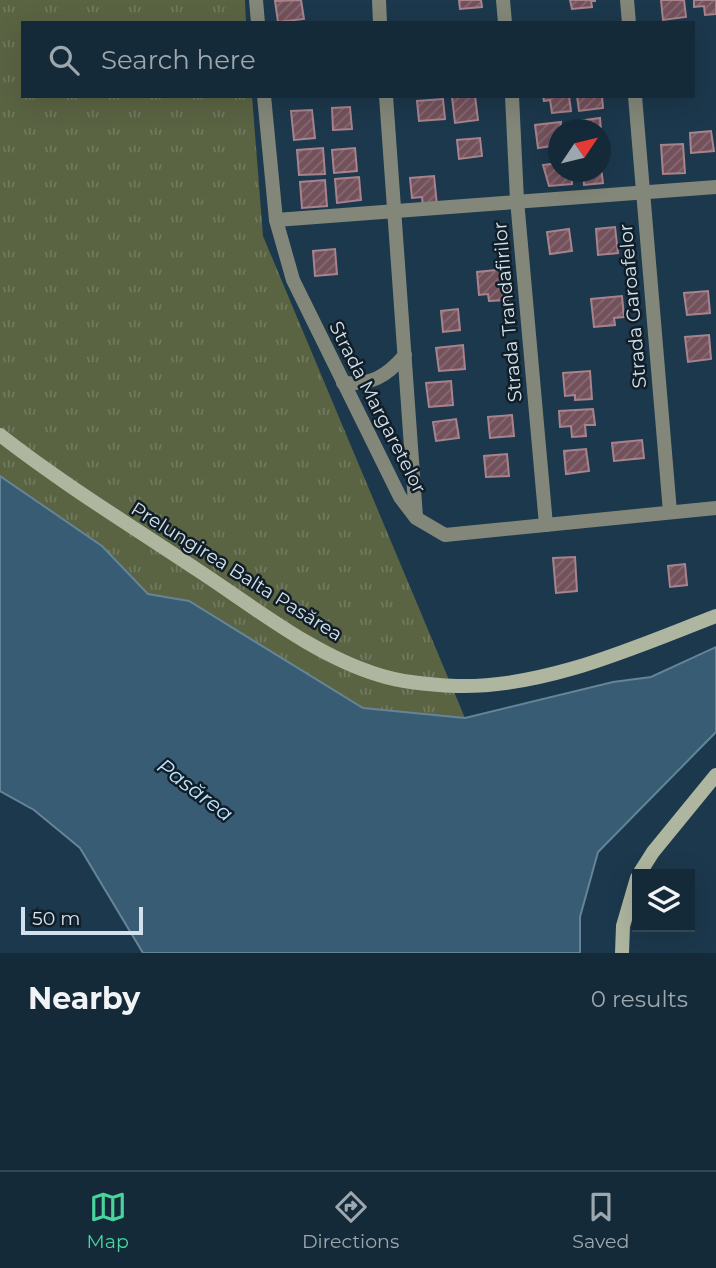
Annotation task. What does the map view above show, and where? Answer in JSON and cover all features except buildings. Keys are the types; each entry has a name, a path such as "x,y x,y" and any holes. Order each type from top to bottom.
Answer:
{"street":[{"path":"256,0 258,21"},
{"path":"379,0 380,21"},
{"path":"503,0 505,21"},
{"path":"627,0 629,21"},
{"name":"Strada Margaretelor","path":"264,98 276,220 293,280 386,470 416,519 445,535 716,508"},
{"path":"386,98 416,519"},
{"name":"Strada Trandafirilor","path":"512,98 517,200 545,525"},
{"name":"Strada Garoafelor","path":"635,98 670,512"},
{"path":"276,220 716,187"},
{"path":"343,383 362,384 379,380 405,355"},
{"name":"Prelungirea Balta Pasărea","path":"0,435 132,528 264,613 341,659 379,675 421,684 460,686 509,682 626,651 716,616"},
{"path":"642,869 653,852 716,775"},
{"path":"622,953 623,926 632,896"}],"green space":[{"path":"0,0 245,0 246,21 21,21 21,98 252,98 263,236 465,718 363,708 189,601 148,594 102,546 0,476"}],"water":[{"name":"Pasărea","path":"0,476 102,546 148,594 189,601 363,708 465,718 613,682 651,677 716,647 716,732 598,852 580,917 580,953 143,953 80,848 34,810 0,791"}]}
